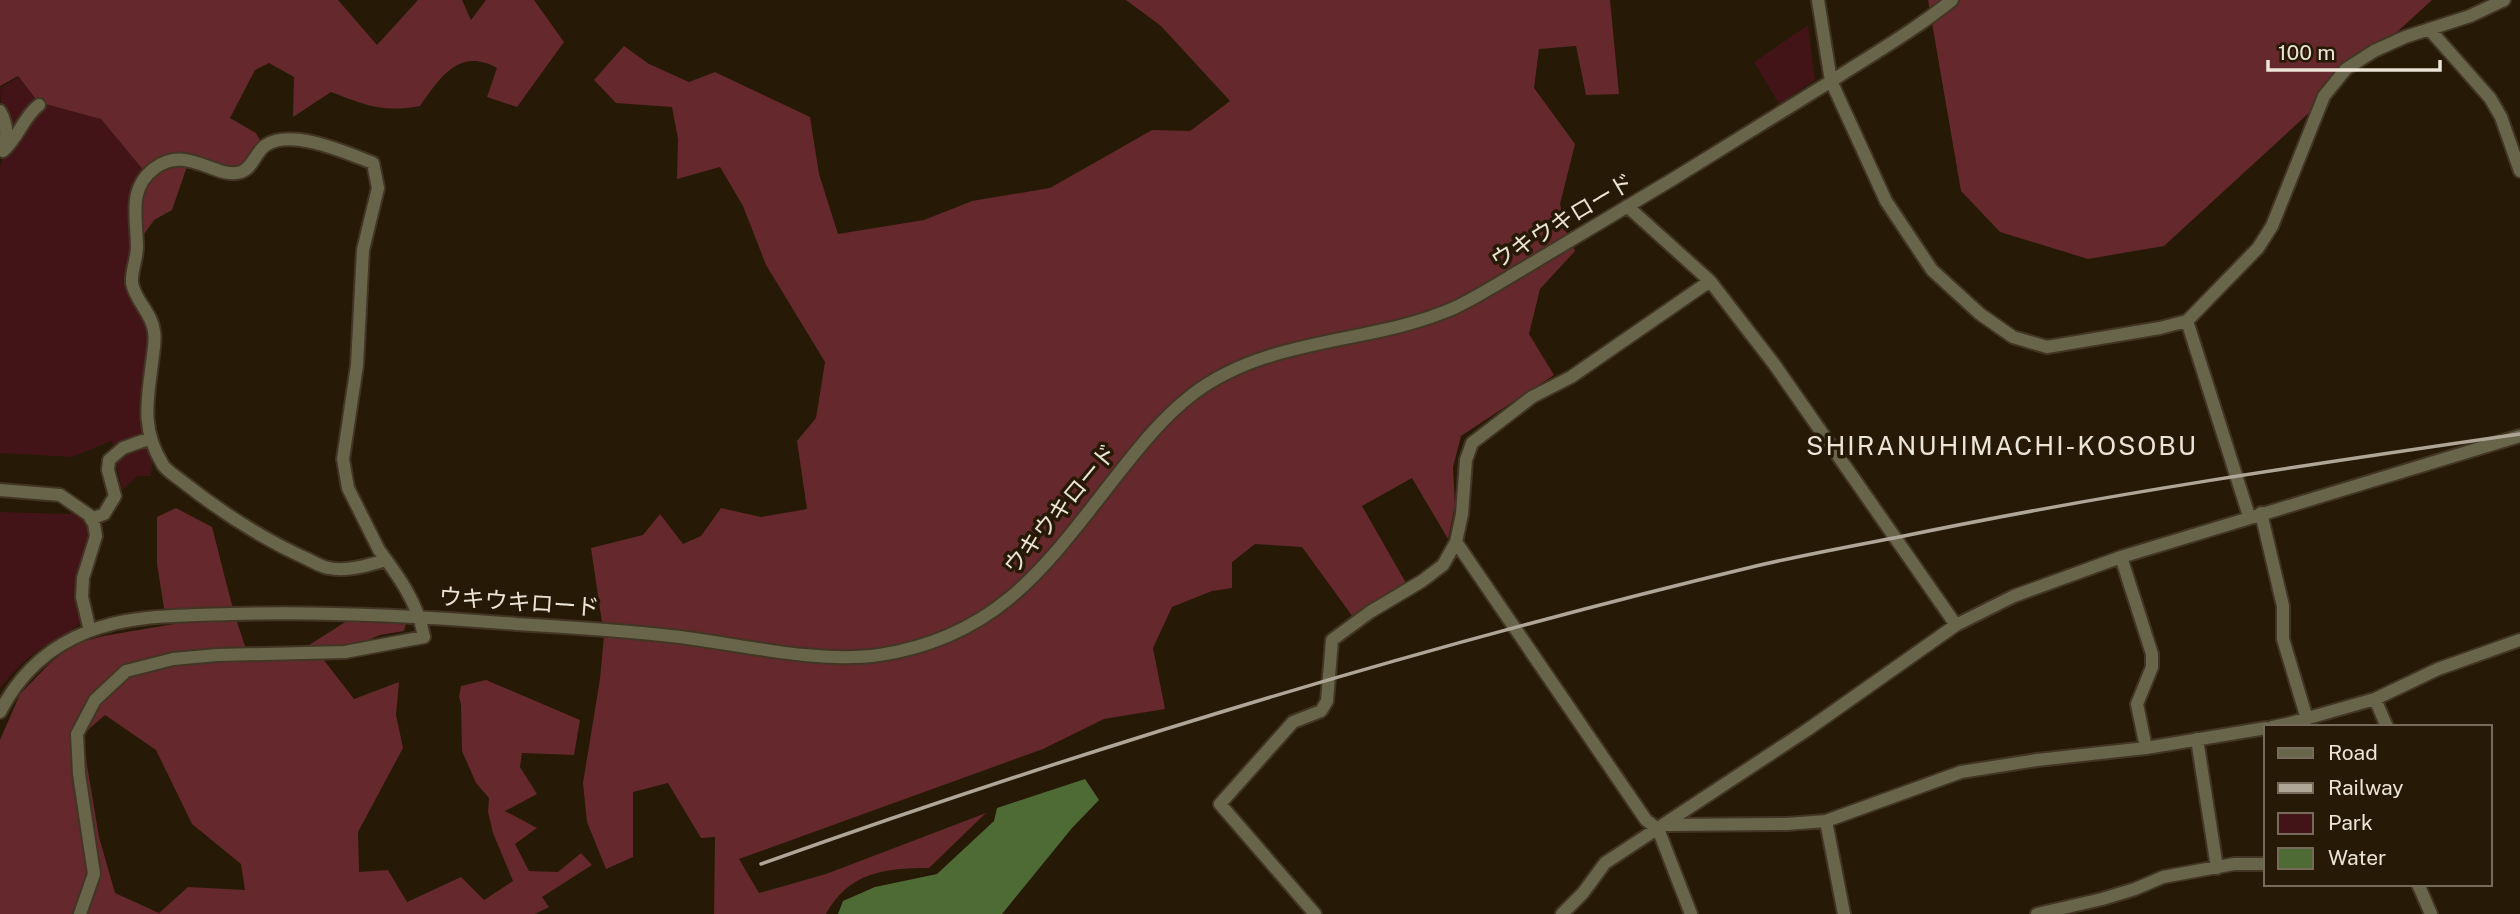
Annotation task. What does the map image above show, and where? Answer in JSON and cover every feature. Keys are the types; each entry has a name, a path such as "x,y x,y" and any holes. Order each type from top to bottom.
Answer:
{"street":[{"path":"1818,0 1831,81 1886,201 1932,270 1980,314 2013,337 2047,346 2188,321 2258,248 2272,226 2320,106 2331,85 2346,69 2374,51 2470,16 2504,0"},
{"name":"ウキウキロード","path":"0,712 9,695 38,660 90,631 124,623 178,616 316,613 421,616 667,636 833,658 880,654 930,643 978,621 1013,597 1064,543 1141,444 1194,393 1220,377 1268,356 1408,324 1454,308 1831,81 1924,23 1952,0"},
{"path":"2429,29 2490,98 2501,117 2520,171"},
{"path":"1,153 39,105"},
{"path":"0,111 5,119 7,137 1,153"},
{"path":"80,914 94,874 79,774 76,734 95,700 126,671 173,659 345,652 424,637 421,616 386,560 348,488 343,459 357,365 363,250 378,188 373,163 329,146 284,140 266,144 247,169 241,172 229,172 178,159 164,162 146,177 134,210 137,245 132,283 154,331 155,342 146,405 147,429 164,467 223,513 287,550 329,568 364,567 386,560"},
{"path":"1627,206 1710,281 1774,364 1956,625"},
{"path":"1315,914 1220,804 1293,722 1321,711 1327,701 1332,640 1443,565 1456,542 1462,514 1466,460 1472,443 1532,397 1571,377 1710,281"},
{"path":"2188,321 2255,515 2283,606 2283,639 2307,719"},
{"path":"1562,914 1605,863 1807,730 1956,625 2014,596 2121,557 2520,436"},
{"path":"91,519 104,514 116,496 108,470 109,460 123,448 150,438"},
{"path":"0,491 60,495 77,505 91,519 96,536 83,578 82,597 90,631"},
{"path":"1456,542 1646,820 1662,827 1826,821 1961,772 2037,760 2146,748 2264,727"},
{"path":"2121,557 2152,653 2152,667 2137,704 2146,748"},
{"path":"2281,725 2375,699 2438,669 2520,640"},
{"path":"2375,699 2386,725"},
{"path":"2197,739 2217,868"},
{"path":"1826,821 1844,914"},
{"path":"1662,827 1691,914"},
{"path":"2037,914 2071,911 2163,877 2234,864 2264,863"},
{"path":"2419,886 2431,914"}],"green space":[{"path":"1808,25 1815,80 1779,104 1754,62"},
{"path":"18,77 38,102 101,118 144,171 128,275 148,320 152,338 142,410 142,432 153,455 151,476 138,476 122,490 112,441 72,457 0,453 0,167 4,155 0,88"},
{"path":"72,508 84,517 89,532 82,621 68,633 34,653 0,688 0,512 71,514"}],"shaded area":[{"path":"0,0 338,0 377,45 418,0 462,0 471,20 486,0 534,0 564,42 517,107 487,97 497,68 484,62 472,61 461,63 443,76 420,106 384,108 331,92 293,117 294,77 269,63 255,70 230,118 256,133 261,142 241,166 233,169 190,158 172,210 154,220 140,240 144,171 101,119 38,102 18,76 0,86"},
{"path":"1126,0 1610,0 1619,94 1586,95 1576,46 1539,49 1534,88 1575,144 1560,204 1567,233 1575,251 1540,289 1529,334 1554,375 1461,436 1453,467 1455,506 1448,539 1412,478 1362,506 1406,583 1353,617 1302,547 1255,544 1232,562 1232,588 1212,591 1172,607 1153,648 1165,709 1104,719 1043,749 739,859 759,893 826,874 986,813 929,868 898,869 870,875 846,889 826,914 714,914 715,837 701,838 668,783 633,792 633,857 606,869 587,822 583,783 600,679 604,636 591,548 643,535 660,514 683,544 701,536 721,508 761,517 807,509 797,441 816,418 825,362 766,265 743,206 720,167 677,179 678,139 672,107 616,103 594,80 624,46 649,64 689,82 715,72 810,117 819,174 838,234 924,220 972,201 1050,188 1152,130 1190,131 1230,101 1161,26"},
{"path":"1928,0 2432,0 2164,246 2088,259 2000,232 1961,191"},
{"path":"176,508 212,527 250,659 300,660 306,647 350,619 407,619 404,631 380,635 323,659 354,699 399,682 396,715 403,748 358,832 359,872 388,870 407,902 461,877 484,900 513,881 493,833 488,812 489,798 476,783 462,751 459,697 461,686 486,680 580,720 574,755 522,753 520,767 537,794 505,811 537,828 515,844 529,871 558,872 581,853 592,865 542,897 549,907 535,914 0,914 0,740 20,694 51,662 75,644 103,636 174,624 164,608 157,564 157,517","holes":["105,715 156,750 192,824 241,864 245,890 188,887 159,913 115,893 99,837 82,735"]}],"water":[{"path":"1085,779 1099,800 1072,828 1002,914 838,914 843,901 875,887 937,874 994,821 997,808"}],"railway":[{"path":"761,864 1007,780 1254,702 1504,630 1756,566 1976,521 2131,493 2520,434"}],"district":[{"name":"SHIRANUHIMACHI-KOSOBU","path":"2002,446"}]}
